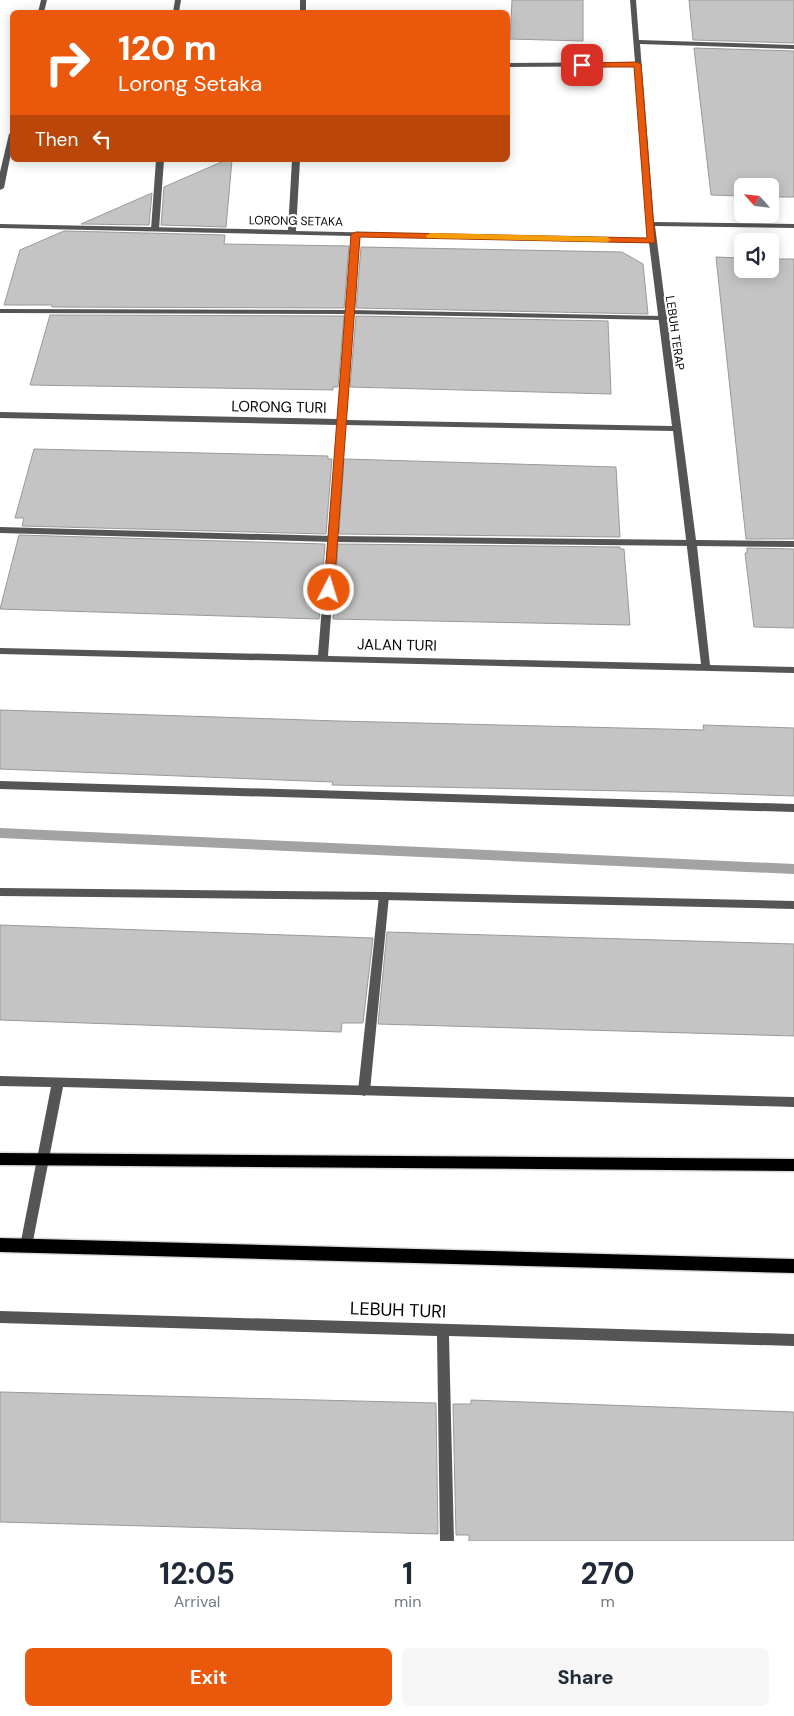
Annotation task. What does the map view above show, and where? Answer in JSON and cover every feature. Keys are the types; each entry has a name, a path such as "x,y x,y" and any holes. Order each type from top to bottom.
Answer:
{"main road":[{"path":"0,1159 794,1164"},
{"path":"0,1245 794,1266"}],"street":[{"name":"LEBUH TERAP","path":"633,0 650,224 692,543 706,667"},
{"path":"636,42 794,47"},
{"path":"510,65 637,64"},
{"path":"0,188 2,168 10,141"},
{"path":"155,230 160,162"},
{"path":"292,233 296,162"},
{"path":"650,224 794,226"},
{"name":"LORONG SETAKA","path":"0,226 652,241"},
{"path":"323,658 356,234"},
{"path":"0,311 350,312 662,318"},
{"name":"LORONG TURI","path":"0,416 677,429"},
{"path":"0,530 333,539 794,544"},
{"name":"JALAN TURI","path":"0,651 794,670"},
{"path":"0,785 794,808"},
{"path":"0,892 384,896 794,905"},
{"path":"364,1091 384,896"},
{"path":"0,1081 794,1102"},
{"path":"26,1246 58,1083"},
{"name":"LEBUH TURI","path":"0,1317 794,1340"},
{"path":"443,1331 447,1541"}],"building":[{"path":"512,0 583,0 583,41 510,39"},
{"path":"689,0 794,0 794,43 693,40"},
{"path":"694,48 794,51 794,197 779,197 779,178 734,178 734,196 711,195"},
{"path":"221,162 232,162 226,227 161,225 164,187"},
{"path":"152,193 149,225 81,224"},
{"path":"64,231 225,235 224,244 349,246 344,308 52,307 52,305 4,305 20,250"},
{"path":"361,247 622,252 643,264 648,314 356,308"},
{"path":"716,257 734,258 734,278 779,278 779,259 794,259 794,539 746,539"},
{"path":"50,315 344,316 338,387 333,387 333,390 30,385"},
{"path":"356,316 608,321 611,394 350,387"},
{"path":"34,449 328,456 328,459 332,459 326,534 22,526 24,518 15,518"},
{"path":"344,459 616,467 620,537 339,534"},
{"path":"19,535 325,544 319,619 0,609"},
{"path":"338,544 620,547 620,549 624,549 630,625 333,619"},
{"path":"747,548 794,549 794,628 754,627 745,553 747,553"},
{"path":"0,710 704,730 703,725 794,728 794,796 332,785 333,782 0,769"},
{"path":"0,925 373,938 363,1023 342,1023 341,1032 0,1020"},
{"path":"387,932 794,944 794,1036 378,1024"},
{"path":"0,1392 436,1403 438,1534 0,1522"},
{"path":"471,1400 794,1412 794,1541 469,1541 469,1535 456,1535 453,1404 471,1404"}],"waterway":[{"path":"0,833 794,869"}],"slow traffic":[{"path":"430,236 607,240"}],"route":[{"path":"329,590 356,234 652,241 637,64 582,65"}]}
